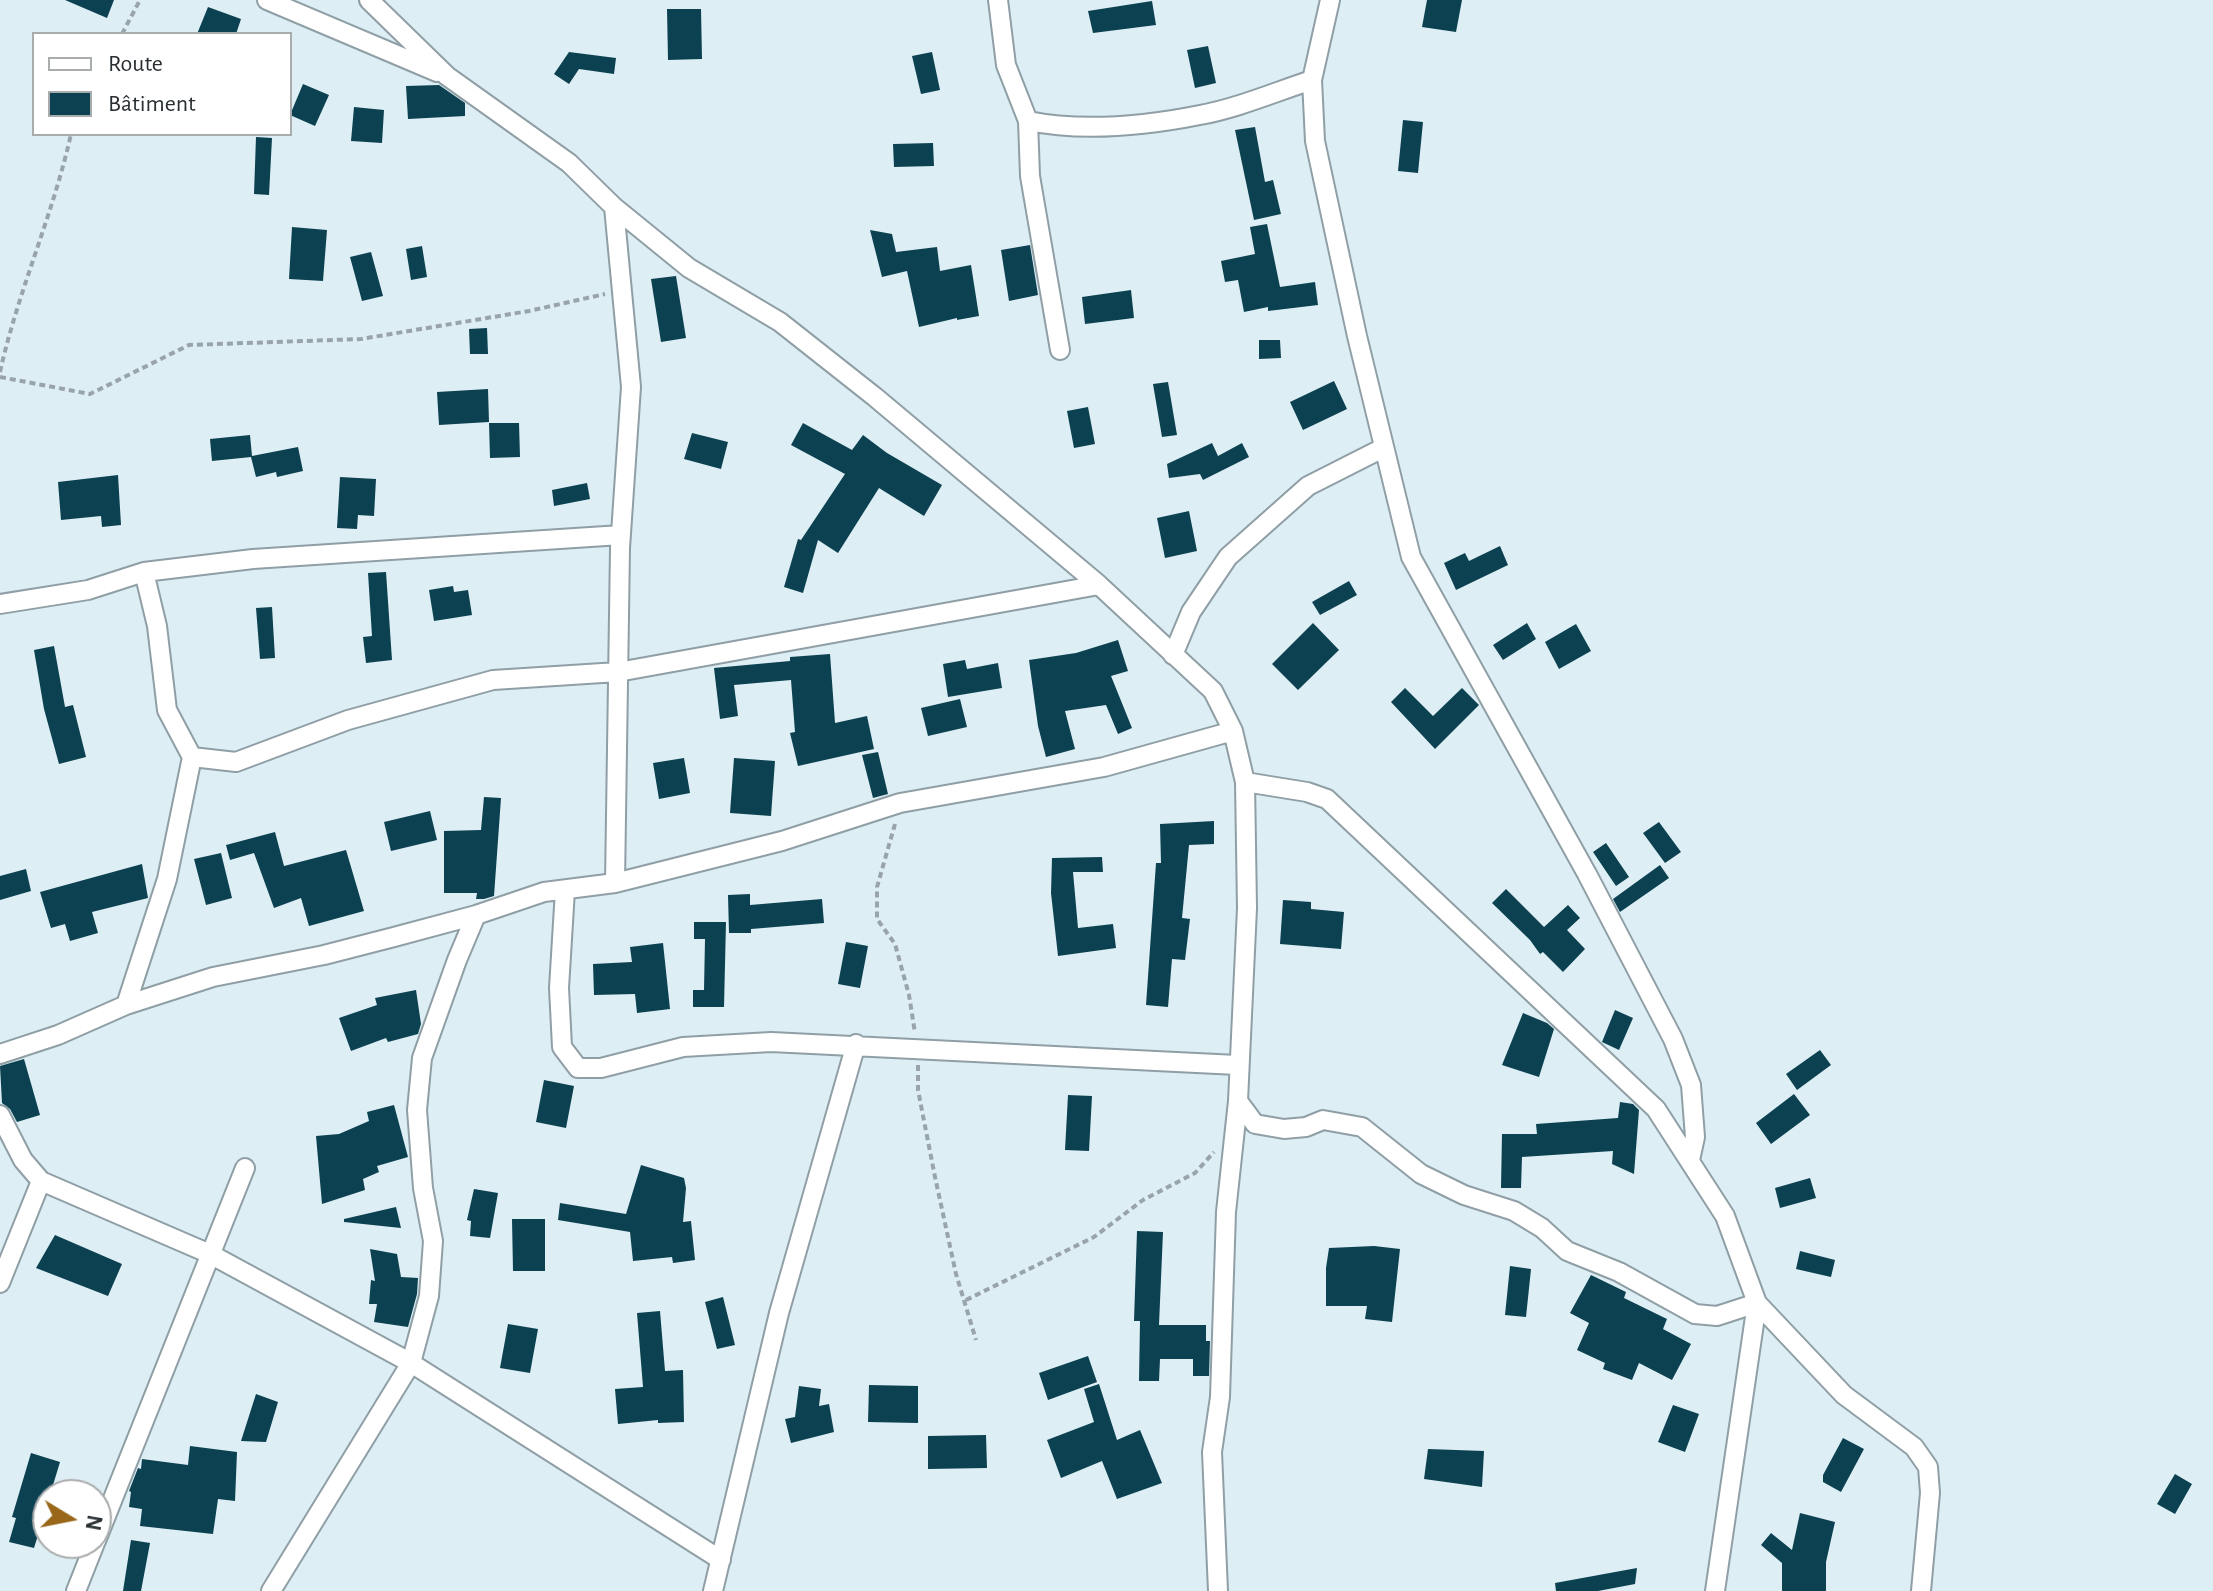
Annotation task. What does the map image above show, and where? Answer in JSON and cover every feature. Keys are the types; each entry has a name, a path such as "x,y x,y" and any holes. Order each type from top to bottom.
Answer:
{"street":[{"path":"267,0 447,76"},
{"path":"369,0 447,76 569,163 614,207 689,268 792,332 1007,505 1213,691 1233,731 1245,782 1247,908 1237,1065 1238,1101 1226,1212 1220,1397 1212,1452 1218,1591"},
{"path":"998,0 1006,65 1028,121 1030,176 1060,350"},
{"path":"1330,0 1312,80 1315,141 1383,448 1411,557 1587,874 1673,1039 1691,1085 1695,1137 1690,1160"},
{"path":"1028,121 1054,126 1132,125 1202,115 1312,80"},
{"path":"614,207 631,387 621,535 615,883"},
{"path":"1173,655 1191,612 1228,557 1308,486 1383,448"},
{"path":"0,604 88,590 144,572 253,559 621,535"},
{"path":"126,1005 167,879 192,757 167,710 157,626 144,572"},
{"path":"192,757 236,762 348,720 493,680 618,672 1099,585"},
{"path":"0,1054 58,1035 126,1005 213,977 324,955 476,915 544,892 615,883 782,841 900,803 1104,767 1233,731"},
{"path":"1245,782 1307,792 1327,799 1656,1109 1725,1216 1757,1303 1844,1395 1914,1447 1928,1467 1930,1493 1921,1591"},
{"path":"565,890 559,988 562,1047 578,1068 601,1068 683,1047 771,1042 1237,1065"},
{"path":"271,1591 411,1363 429,1296 433,1241 423,1188 417,1110 422,1058 476,915"},
{"path":"713,1591 779,1313 856,1044"},
{"path":"1238,1101 1255,1124 1284,1129 1306,1127 1323,1120 1362,1127 1421,1174 1464,1195 1514,1211 1542,1228 1567,1251 1619,1272 1695,1314 1717,1316 1757,1303"},
{"path":"0,1115 23,1160 41,1181 210,1254 411,1363 721,1560"},
{"path":"112,1502 245,1168"},
{"path":"0,1283 41,1181"},
{"path":"1715,1591 1757,1303"},
{"path":"76,1591 89,1559"}],"path":[{"path":"123,32 140,0"},
{"path":"71,136 59,185 10,327 0,375 90,394 189,345 361,339 529,311 623,290"},
{"path":"965,1300 1094,1237 1143,1200 1195,1173 1236,1126"}],"building":[{"path":"65,0 114,0 107,18"},
{"path":"1427,0 1462,0 1456,32 1422,27"},
{"path":"1152,1 1156,25 1093,33 1088,11"},
{"path":"208,7 241,19 237,32 198,32"},
{"path":"667,9 701,9 702,59 668,60"},
{"path":"1208,46 1216,83 1195,88 1187,50"},
{"path":"569,52 616,58 614,74 579,69 569,84 554,74"},
{"path":"932,52 940,90 921,94 912,56"},
{"path":"303,84 329,95 315,126 292,116"},
{"path":"439,85 465,103 465,116 408,119 406,86"},
{"path":"354,107 384,110 382,143 351,141"},
{"path":"1403,120 1423,122 1418,173 1398,171"},
{"path":"1255,127 1265,182 1273,180 1281,214 1254,220 1235,130"},
{"path":"256,137 272,138 269,195 254,194"},
{"path":"933,143 934,166 894,167 893,144"},
{"path":"1267,224 1280,287 1315,282 1318,305 1268,311 1268,307 1244,312 1238,280 1225,282 1221,261 1255,254 1250,227"},
{"path":"292,227 327,230 323,281 289,279"},
{"path":"870,230 892,234 896,252 937,247 940,271 971,265 979,316 919,327 907,271 882,277"},
{"path":"1030,245 1038,295 1009,301 1001,250"},
{"path":"422,246 427,277 411,280 406,249"},
{"path":"371,252 383,296 362,301 350,257"},
{"path":"676,276 686,338 661,342 651,279"},
{"path":"1131,290 1134,318 1085,324 1082,297"},
{"path":"487,328 488,354 470,354 469,329"},
{"path":"1259,340 1280,340 1281,358 1259,359"},
{"path":"1334,381 1347,409 1303,430 1290,402"},
{"path":"1168,382 1177,435 1162,437 1153,384"},
{"path":"488,389 489,422 439,425 437,392"},
{"path":"1088,407 1095,444 1074,448 1067,411"},
{"path":"489,423 519,423 520,457 490,458"},
{"path":"803,423 852,450 863,435 942,485 924,516 879,488 838,553 818,540 803,593 784,587 798,539 801,540 845,474 791,445"},
{"path":"692,433 728,442 721,469 684,459"},
{"path":"250,435 252,456 298,447 303,471 277,477 276,472 256,477 251,457 212,461 210,439"},
{"path":"1212,443 1218,456 1242,443 1249,457 1203,480 1200,474 1169,478 1167,464"},
{"path":"118,475 121,525 102,527 101,516 61,520 58,482"},
{"path":"340,477 376,479 374,516 358,515 357,529 337,528"},
{"path":"587,483 590,499 554,506 552,490"},
{"path":"1189,511 1197,551 1165,558 1157,518"},
{"path":"1500,546 1508,565 1456,590 1444,563 1465,553 1469,561"},
{"path":"386,572 392,660 366,663 363,637 372,636 368,573"},
{"path":"1349,581 1357,595 1320,615 1312,602"},
{"path":"453,586 454,592 468,590 472,615 434,621 429,590"},
{"path":"272,607 275,658 260,659 256,608"},
{"path":"1313,623 1339,650 1298,690 1272,664"},
{"path":"1527,623 1536,639 1503,660 1493,645"},
{"path":"1576,624 1591,651 1559,669 1545,642"},
{"path":"1118,640 1128,671 1111,676 1132,728 1118,734 1106,705 1065,711 1075,749 1046,757 1038,726 1029,660 1076,653"},
{"path":"54,646 65,707 73,705 86,757 59,764 44,709 34,650"},
{"path":"830,654 835,723 867,716 874,749 798,766 790,733 795,732 791,680 734,685 738,716 720,719 714,668"},
{"path":"965,660 967,669 998,663 1002,688 948,697 943,664"},
{"path":"1405,688 1433,716 1462,688 1479,705 1435,749 1391,702"},
{"path":"960,699 967,727 928,736 921,708"},
{"path":"878,752 888,794 873,798 862,755"},
{"path":"684,758 690,793 659,799 653,763"},
{"path":"734,758 775,761 771,816 730,813"},
{"path":"484,797 501,798 494,896 476,899 477,893 444,893 444,831 481,830"},
{"path":"430,811 437,840 391,851 384,822"},
{"path":"1214,821 1214,844 1189,845 1182,918 1190,919 1185,960 1172,959 1168,1007 1146,1005 1156,863 1161,863 1160,824"},
{"path":"1659,822 1681,852 1665,863 1643,833"},
{"path":"275,832 284,866 346,850 364,911 309,926 301,898 274,908 254,853 230,860 226,845"},
{"path":"1606,843 1629,877 1616,886 1593,852"},
{"path":"221,853 232,898 206,905 194,859"},
{"path":"1102,857 1103,872 1073,872 1078,928 1113,924 1116,948 1058,956 1051,893 1052,858"},
{"path":"142,864 148,898 92,912 98,933 70,941 65,924 51,928 40,892"},
{"path":"1660,865 1669,878 1620,912 1613,899"},
{"path":"26,869 31,891 0,900 0,876"},
{"path":"1506,889 1544,927 1568,905 1580,918 1567,930 1585,949 1563,972 1543,952 1540,954 1492,903"},
{"path":"750,894 750,905 822,899 824,923 729,933 728,895"},
{"path":"1283,900 1311,902 1311,909 1344,912 1341,949 1280,944"},
{"path":"694,922 726,922 724,1007 693,1007 693,990 704,990 705,939 694,939"},
{"path":"846,942 868,946 860,988 838,984"},
{"path":"663,943 670,1009 637,1013 635,994 594,995 593,964 632,962 630,947"},
{"path":"416,990 421,1024 418,1034 388,1042 386,1038 351,1051 339,1018 377,1005 375,998"},
{"path":"1615,1010 1633,1018 1619,1050 1602,1042"},
{"path":"1523,1013 1554,1029 1539,1077 1502,1065"},
{"path":"1820,1050 1831,1065 1797,1090 1786,1074"},
{"path":"24,1059 40,1115 17,1122 10,1109 2,1103 0,1066"},
{"path":"544,1080 574,1086 566,1128 536,1122"},
{"path":"1794,1094 1810,1115 1771,1144 1756,1123"},
{"path":"1068,1095 1092,1096 1089,1151 1065,1150"},
{"path":"1620,1102 1633,1104 1639,1110 1634,1174 1612,1164 1613,1151 1522,1157 1521,1188 1501,1188 1502,1134 1537,1134 1536,1124 1618,1118"},
{"path":"394,1105 408,1157 377,1166 379,1172 363,1179 365,1190 322,1204 316,1136 339,1134 369,1121 367,1112"},
{"path":"641,1165 684,1178 683,1222 691,1221 695,1260 673,1263 672,1257 633,1261 630,1232 558,1220 560,1203 626,1214"},
{"path":"1810,1178 1816,1198 1780,1208 1775,1188"},
{"path":"474,1189 498,1193 490,1238 470,1236 471,1221 467,1220"},
{"path":"396,1207 401,1228 344,1222 344,1219"},
{"path":"512,1219 545,1219 545,1271 513,1271"},
{"path":"1137,1231 1163,1232 1159,1325 1206,1325 1206,1341 1210,1341 1209,1376 1193,1376 1193,1359 1160,1359 1159,1381 1139,1381 1140,1321 1134,1321"},
{"path":"55,1235 122,1264 108,1296 36,1268"},
{"path":"1374,1246 1400,1249 1392,1322 1365,1319 1367,1306 1326,1306 1329,1248"},
{"path":"370,1249 397,1254 401,1277 418,1278 408,1327 374,1322 377,1304 369,1304 371,1280 375,1281"},
{"path":"1800,1251 1835,1260 1831,1277 1796,1269"},
{"path":"1510,1266 1531,1269 1526,1317 1505,1315"},
{"path":"1591,1275 1626,1292 1624,1298 1667,1319 1663,1329 1691,1344 1672,1380 1639,1363 1632,1380 1603,1369 1605,1363 1577,1350 1589,1323 1570,1313"},
{"path":"723,1297 735,1345 717,1349 705,1302"},
{"path":"660,1311 665,1371 683,1370 684,1422 658,1423 658,1420 618,1424 615,1389 643,1387 637,1313"},
{"path":"508,1324 538,1329 530,1373 500,1368"},
{"path":"1088,1356 1097,1382 1048,1400 1039,1373"},
{"path":"1099,1384 1117,1440 1140,1430 1162,1483 1117,1499 1102,1461 1061,1478 1047,1440 1094,1422 1084,1389"},
{"path":"869,1385 918,1386 918,1423 868,1422"},
{"path":"799,1386 821,1389 819,1406 829,1404 834,1432 791,1443 785,1419 795,1417"},
{"path":"256,1394 278,1402 266,1442 241,1441"},
{"path":"1673,1405 1699,1414 1685,1452 1658,1442"},
{"path":"986,1435 987,1468 928,1469 928,1436"},
{"path":"1843,1438 1864,1449 1841,1492 1823,1482 1823,1475"},
{"path":"190,1446 237,1452 235,1501 218,1499 213,1534 140,1526 142,1509 129,1507 129,1491 138,1468 141,1469 142,1459 188,1465"},
{"path":"1428,1449 1484,1451 1482,1487 1424,1479"},
{"path":"31,1453 60,1462 55,1479 32,1479 32,1548 9,1542 16,1518 12,1517"},
{"path":"2175,1474 2192,1484 2175,1514 2157,1504"},
{"path":"1800,1513 1835,1522 1826,1562 1826,1591 1782,1591 1782,1563 1761,1545 1771,1533 1792,1550"},
{"path":"131,1540 150,1543 141,1591 123,1591"},
{"path":"1637,1568 1635,1584 1598,1591 1556,1591 1555,1583"}]}
